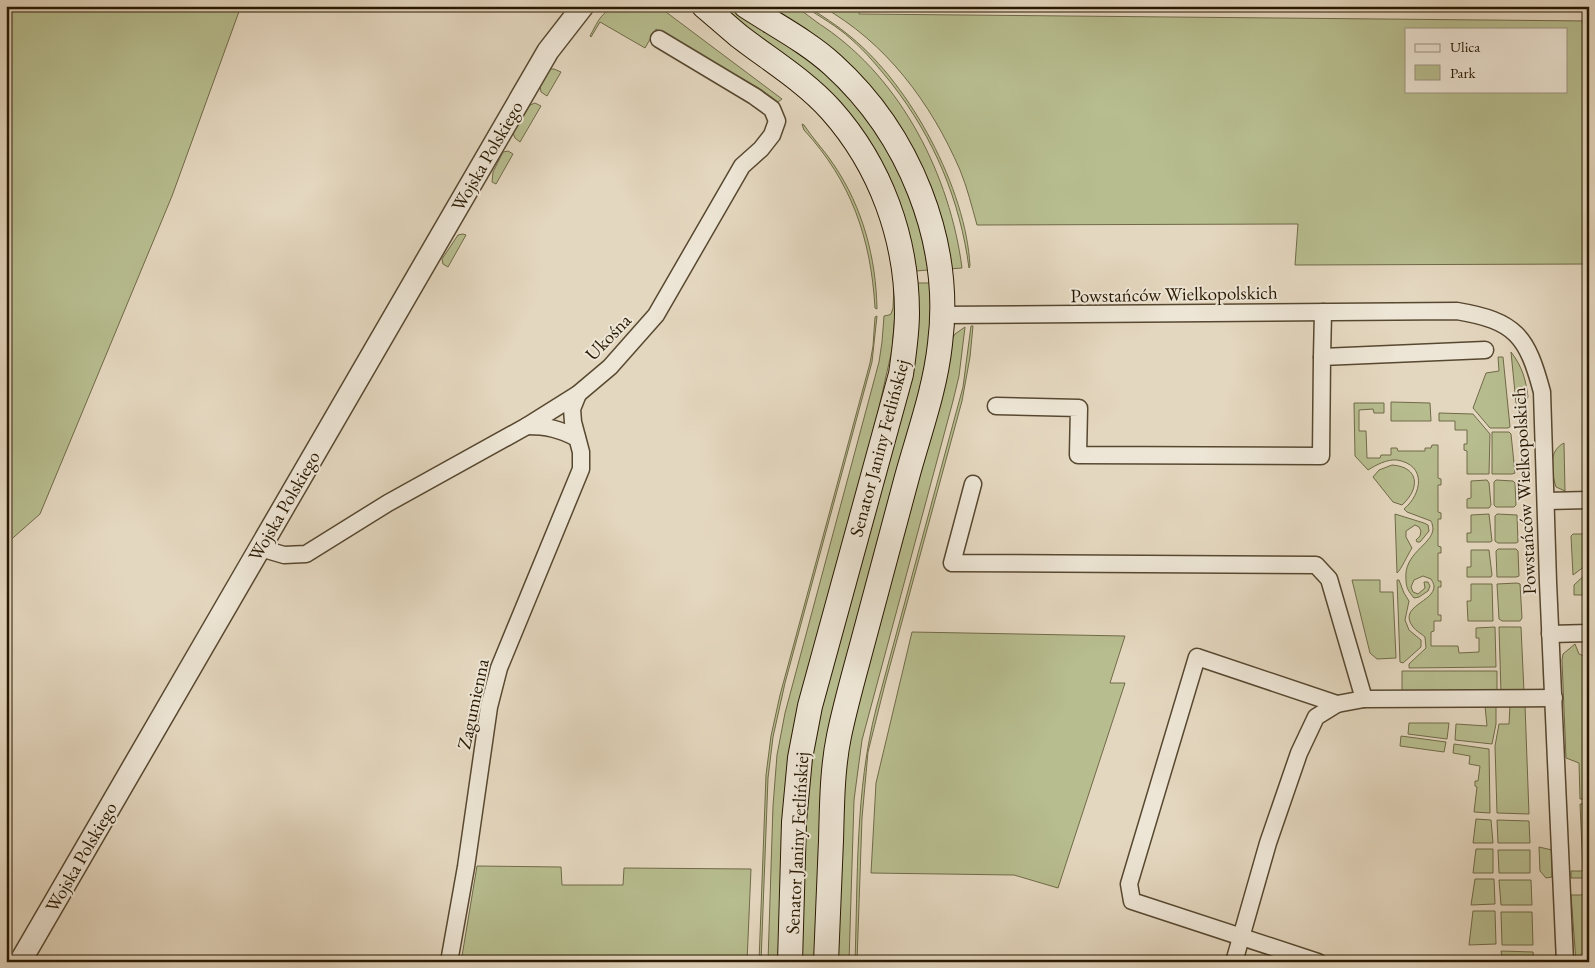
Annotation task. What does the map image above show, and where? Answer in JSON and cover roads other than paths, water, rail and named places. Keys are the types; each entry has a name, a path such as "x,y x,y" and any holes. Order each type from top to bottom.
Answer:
{"main road":[{"name":"Senator Janiny Fetlińskiej","path":"704,6 739,36 801,83 830,110 852,137 871,169 889,207 899,241 906,279 906,338 901,374 810,706 800,758 794,822 790,962"},
{"name":"Senator Janiny Fetlińskiej","path":"746,6 803,42 831,63 855,86 882,120 904,155 923,199 936,244 940,276 942,315 934,384 839,737 832,786 826,962"}],"street":[{"name":"Wojska Polskiego","path":"548,51 564,6"},
{"name":"Wojska Polskiego","path":"20,962 548,51 583,6"},
{"name":"Ukośna","path":"260,548 284,555 306,554 388,503 526,426 578,394 610,367 656,315 742,166 761,149 772,135 776,121 772,109 754,96 659,39"},
{"name":"Powstańców Wielkopolskich","path":"942,315 1457,311 1480,315 1498,321 1510,328 1519,337 1528,349 1534,363 1542,392 1550,634 1566,962"},
{"path":"996,406 1079,408 1078,456 1321,456 1323,312"},
{"path":"1322,357 1485,350"},
{"name":"Zagumienna","path":"449,962 466,866 489,707 498,668 580,469 582,452 577,438 572,408 578,394"},
{"path":"526,426 547,426 577,438"},
{"path":"973,484 952,563 1316,565 1329,579 1364,699"},
{"path":"1546,501 1589,500"},
{"path":"1550,634 1589,633"},
{"path":"1318,962 1132,901 1129,884 1197,657 1337,704"},
{"path":"1234,962 1268,843 1299,753 1316,717 1337,704 1364,699 1554,698"}]}
